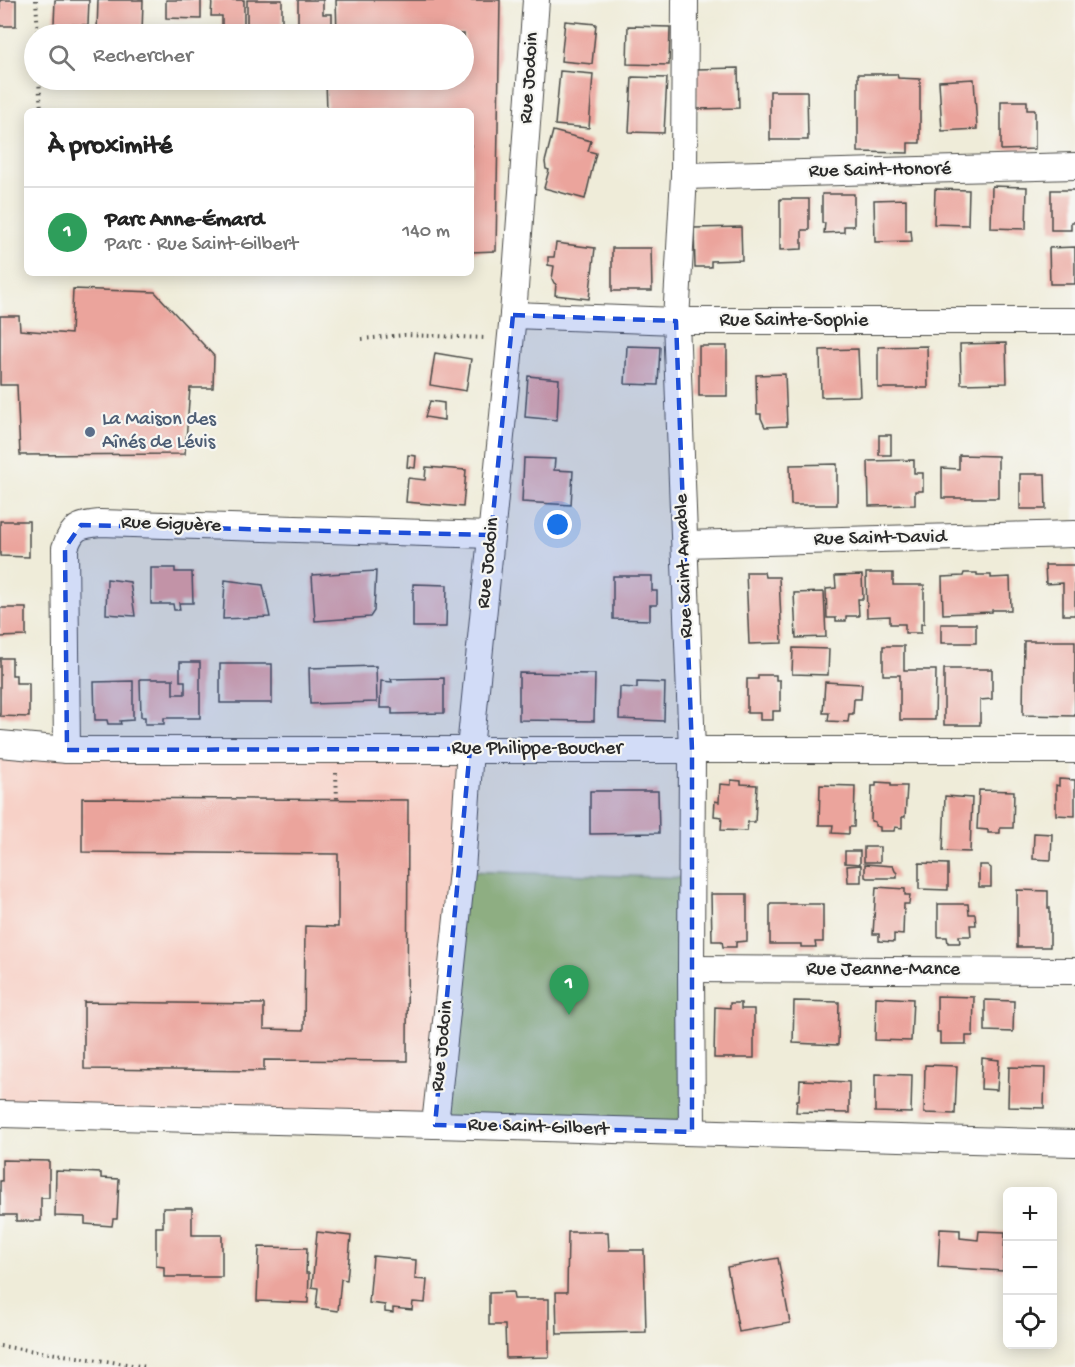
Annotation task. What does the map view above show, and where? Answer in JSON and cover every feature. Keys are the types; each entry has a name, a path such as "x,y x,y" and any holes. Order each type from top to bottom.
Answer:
{"street":[{"name":"Rue Jodoin","path":"435,1125 462,871 470,749 512,327 536,0"},
{"name":"Rue Saint Amable","path":"685,0 684,176 676,321 692,750 692,1132"},
{"name":"Rue Saint-Honoré","path":"684,176 1075,166"},
{"name":"Rue Sainte-Sophie","path":"512,327 676,321 1075,321"},
{"name":"Rue Giguère","path":"67,750 64,548 69,536 81,525 100,523 491,535"},
{"name":"Rue Saint-David","path":"685,544 1075,534"},
{"name":"Rue Philippe-Boucher","path":"0,744 67,750 1075,750"},
{"name":"Rue Jeanne-Mance","path":"691,969 1075,971"},
{"name":"Rue Saint-Gilbert","path":"0,1114 1075,1143"}],"path":[{"path":"36,0 37,24"},
{"path":"39,90 40,108"},
{"path":"362,339 512,327"},
{"path":"0,1352 2,1347 147,1367"}],"highlighted area":[{"path":"513,315 676,321 692,750 692,1132 435,1125 470,749 67,750 65,548 81,525 491,535"}],"shaded area":[{"path":"0,741 470,749 435,1125 0,1114"}],"green space":[{"path":"462,871 691,878 692,1132 435,1125"}],"building":[{"path":"0,0 16,0 16,26 0,26"},
{"path":"55,0 89,0 88,24 54,24"},
{"path":"98,0 143,0 142,24 97,24"},
{"path":"166,0 201,0 201,19 166,18"},
{"path":"212,0 244,0 244,24 222,24 222,16 211,16"},
{"path":"247,0 282,0 282,24 247,24"},
{"path":"298,0 323,0 323,14 332,14 332,24 298,24"},
{"path":"336,0 500,0 496,251 474,252 474,108 327,108 326,90 474,90 474,24 337,24"},
{"path":"565,21 596,24 592,64 561,61"},
{"path":"628,26 670,27 669,65 627,64"},
{"path":"738,68 739,108 697,109 696,69"},
{"path":"560,71 593,74 589,128 555,125"},
{"path":"858,74 897,74 898,78 920,79 920,143 908,143 908,153 858,152"},
{"path":"632,77 667,78 664,133 629,132"},
{"path":"974,79 977,129 942,131 939,81"},
{"path":"770,91 807,91 808,140 770,140"},
{"path":"1001,101 1027,101 1027,110 1035,110 1035,149 1001,150"},
{"path":"553,131 591,141 588,151 596,153 585,199 544,188 549,170 546,169 545,162"},
{"path":"992,186 1027,187 1026,229 991,228"},
{"path":"935,189 969,190 968,225 934,224"},
{"path":"1051,190 1075,190 1075,222 1071,222 1071,230 1051,230"},
{"path":"822,194 854,194 854,226 844,226 844,232 824,233"},
{"path":"780,199 809,199 809,230 802,230 802,249 780,250"},
{"path":"906,199 906,231 911,230 912,241 875,242 874,200"},
{"path":"741,227 742,260 711,261 711,267 695,267 694,228"},
{"path":"556,243 595,248 589,299 555,295 556,284 552,279 554,266 548,265 548,257 554,257"},
{"path":"1075,247 1075,284 1050,284 1049,248"},
{"path":"612,248 651,248 652,291 612,291"},
{"path":"73,289 155,292 214,356 213,388 190,388 185,454 20,455 17,385 0,385 0,316 19,316 20,330 71,334"},
{"path":"1006,343 1007,383 961,384 960,344"},
{"path":"627,346 660,347 658,385 625,384"},
{"path":"699,346 727,346 727,396 699,396"},
{"path":"927,346 928,388 878,388 878,347"},
{"path":"858,349 860,396 821,397 820,350"},
{"path":"435,353 471,359 466,391 430,385"},
{"path":"785,374 787,426 765,427 761,414 757,414 756,375"},
{"path":"528,376 559,379 557,420 525,417"},
{"path":"430,401 444,403 444,420 425,417"},
{"path":"879,435 891,435 891,455 879,455"},
{"path":"408,455 416,456 415,468 407,467"},
{"path":"959,455 998,456 998,498 942,498 942,468 959,469"},
{"path":"524,458 555,459 554,470 573,471 571,505 522,502"},
{"path":"914,460 914,473 923,473 923,491 915,491 915,505 869,506 868,461"},
{"path":"837,464 837,505 791,505 790,465"},
{"path":"426,467 466,470 463,507 406,502 408,478 425,480"},
{"path":"1020,474 1045,474 1046,509 1020,509"},
{"path":"0,521 29,521 29,557 0,556"},
{"path":"1045,565 1075,565 1075,615 1063,615 1063,583 1046,584"},
{"path":"151,568 175,568 175,572 192,572 193,603 179,603 180,610 174,610 173,604 151,604"},
{"path":"376,571 374,611 370,617 315,621 312,575"},
{"path":"746,572 764,572 765,577 779,577 782,643 749,644"},
{"path":"866,573 893,573 893,585 924,585 924,624 921,624 921,633 905,633 905,624 890,624 890,616 867,617"},
{"path":"964,573 991,575 991,578 1010,577 1011,610 943,614 942,577 963,576"},
{"path":"862,575 863,599 858,599 859,616 846,616 846,621 827,618 826,589 836,588 835,576"},
{"path":"613,576 652,576 652,591 657,591 657,605 650,605 650,620 613,619"},
{"path":"107,579 130,582 135,616 106,614"},
{"path":"225,580 263,585 270,617 223,619"},
{"path":"413,584 447,585 446,627 413,627"},
{"path":"824,592 826,637 796,638 794,593"},
{"path":"0,608 26,608 26,636 0,637"},
{"path":"941,624 976,624 976,643 941,643"},
{"path":"1024,641 1075,641 1075,716 1023,715"},
{"path":"883,646 904,646 904,670 936,670 935,720 900,720 900,675 883,675"},
{"path":"793,648 829,649 828,675 792,674"},
{"path":"0,658 12,658 12,675 16,675 16,683 29,683 29,717 0,716"},
{"path":"180,662 200,662 200,718 164,718 164,724 145,724 145,717 141,717 140,679 173,679 173,694 185,694 185,681 180,681"},
{"path":"220,664 272,664 272,703 220,703"},
{"path":"376,666 377,702 310,704 309,668"},
{"path":"944,669 992,669 992,699 980,700 980,725 944,725"},
{"path":"519,673 595,674 594,721 519,720"},
{"path":"758,675 776,675 776,680 780,680 780,711 773,711 773,720 760,720 760,713 747,713 747,679 758,679"},
{"path":"444,678 444,713 392,714 392,708 380,708 381,681"},
{"path":"133,681 133,720 120,721 121,724 108,724 107,720 95,720 94,682"},
{"path":"637,682 665,683 664,721 619,719 620,687 637,688"},
{"path":"825,682 862,684 861,699 854,699 853,714 849,714 848,722 828,721 829,713 823,713"},
{"path":"1059,779 1075,780 1075,816 1056,815 1056,785 1059,786"},
{"path":"731,780 741,781 741,784 757,785 755,822 748,822 747,831 721,830 722,817 714,816 715,801 719,802 720,784 731,785"},
{"path":"876,782 891,783 891,786 907,786 902,828 895,827 894,831 880,831 880,827 875,826 875,822 871,821 872,786 876,786"},
{"path":"820,785 855,786 854,827 849,827 849,834 832,833 833,825 819,825"},
{"path":"979,790 1014,791 1013,828 1000,828 1000,833 988,833 988,830 977,829"},
{"path":"590,791 658,791 659,833 590,834"},
{"path":"945,796 972,798 970,852 943,851"},
{"path":"82,798 408,800 407,1061 264,1060 264,1071 84,1069 84,1002 264,1004 264,1029 304,1030 305,926 338,927 338,854 82,852"},
{"path":"1034,833 1052,834 1051,860 1033,859"},
{"path":"864,847 880,847 880,862 864,862"},
{"path":"845,851 860,851 860,864 845,863"},
{"path":"919,863 948,864 948,890 919,889"},
{"path":"865,864 893,866 897,878 867,878 865,877"},
{"path":"861,865 861,882 848,882 847,866"},
{"path":"979,865 987,865 991,868 991,887 979,887"},
{"path":"876,887 905,889 905,895 910,895 909,904 904,904 903,935 894,934 894,942 879,941 879,934 873,934"},
{"path":"1017,890 1048,891 1050,947 1017,947"},
{"path":"711,894 747,894 747,941 736,942 736,947 723,947 722,941 712,941"},
{"path":"770,904 823,904 823,942 815,942 816,947 801,947 801,944 770,944"},
{"path":"938,904 968,904 969,914 975,914 976,925 970,925 971,936 959,936 960,943 948,943 947,937 938,937"},
{"path":"937,996 974,997 973,1036 966,1036 966,1044 940,1044 940,1032 937,1032"},
{"path":"876,997 913,999 911,1041 875,1040"},
{"path":"985,1000 1014,1001 1013,1032 985,1031"},
{"path":"794,1001 839,1002 838,1045 793,1043"},
{"path":"730,1003 741,1003 741,1009 754,1009 754,1058 714,1058 715,1007 730,1008"},
{"path":"982,1058 999,1060 997,1090 981,1089"},
{"path":"925,1065 957,1066 955,1114 924,1113"},
{"path":"1009,1067 1045,1068 1044,1108 1008,1107"},
{"path":"875,1074 912,1075 911,1113 875,1112"},
{"path":"800,1080 849,1082 849,1113 796,1112"},
{"path":"2,1160 49,1161 49,1198 41,1198 41,1221 16,1221 16,1215 0,1215"},
{"path":"56,1171 101,1173 101,1178 119,1179 117,1219 113,1219 112,1226 85,1224 85,1217 55,1216"},
{"path":"163,1208 192,1208 192,1235 222,1235 222,1277 164,1277 164,1267 156,1266 156,1227 163,1227"},
{"path":"940,1229 960,1230 960,1238 978,1240 979,1231 1003,1232 1003,1271 938,1267"},
{"path":"317,1232 351,1236 347,1280 341,1279 338,1311 316,1308 318,1288 312,1287"},
{"path":"568,1232 608,1232 609,1250 644,1250 646,1332 557,1334 556,1292 567,1292"},
{"path":"259,1247 307,1248 308,1303 257,1301"},
{"path":"373,1256 416,1260 415,1279 427,1280 425,1303 413,1302 412,1310 393,1308 393,1313 385,1312 385,1305 369,1303"},
{"path":"778,1258 790,1323 739,1332 727,1267"},
{"path":"513,1292 514,1299 549,1299 549,1357 506,1358 505,1325 489,1325 489,1293"}],"place":[{"name":"La Maison des Aînés de Lévis","path":"90,432"},
{"name":"Parc Anne-Émard","path":"569,1015"}]}
